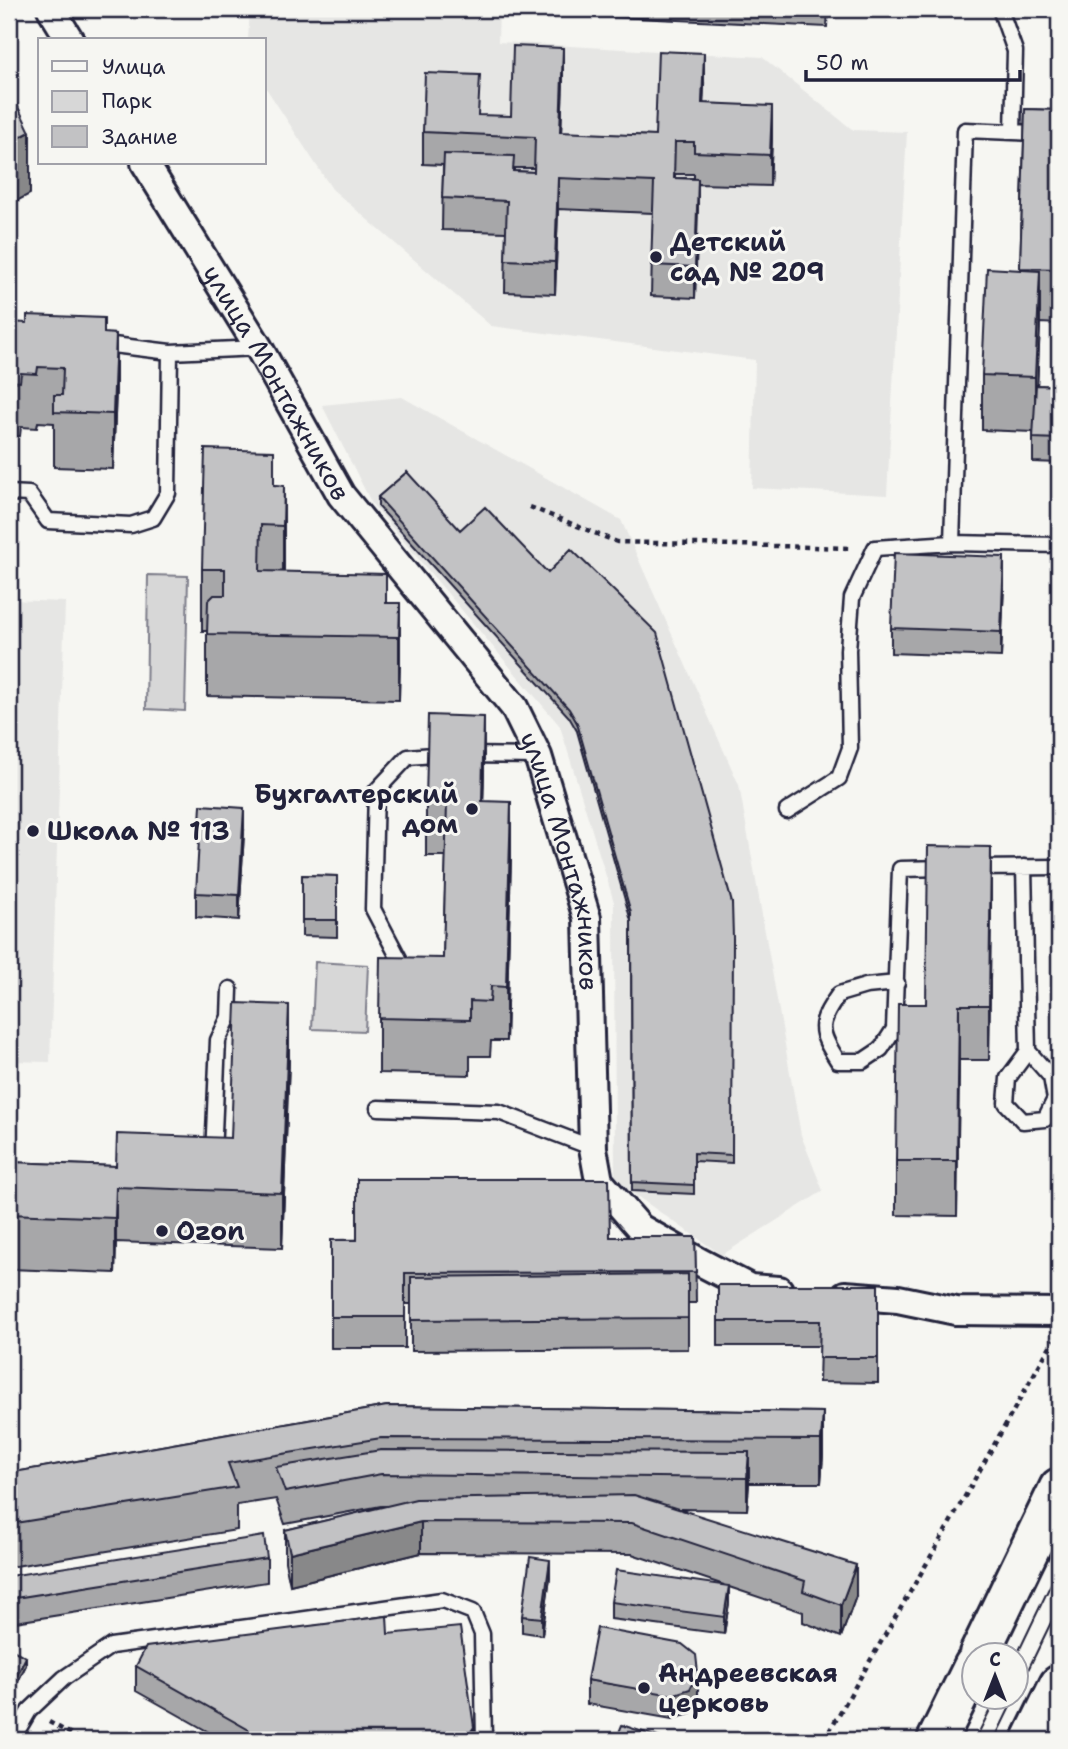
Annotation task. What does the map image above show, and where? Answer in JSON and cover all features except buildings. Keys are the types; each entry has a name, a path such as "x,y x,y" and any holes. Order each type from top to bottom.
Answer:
{"main road":[{"path":"986,1640 1059,1488"},
{"path":"1032,1740 1059,1685"},
{"path":"937,1740 960,1693"}],"street":[{"path":"51,9 69,38"},
{"name":"улица Монтажников","path":"146,164 259,348 341,495 514,707 538,756 587,918 593,1148 599,1181 640,1228 750,1288 898,1299 956,1311 1059,1312"}],"lane":[{"path":"1000,9 1015,51 1013,132"},
{"path":"952,543 965,130 1059,134"},
{"path":"90,342 170,352 259,348"},
{"path":"9,493 29,494 48,521 131,525 153,518 168,494 170,352"},
{"path":"787,811 839,778 850,748 848,650 852,598 875,548 952,543 1059,545"},
{"path":"405,970 373,909 376,791 408,757 444,754 538,756"},
{"path":"1024,867 1028,1052 1008,1078 1006,1103 1023,1121 1045,1119 1055,1099 1051,1077 1028,1052"},
{"path":"897,983 866,986 839,994 824,1016 824,1039 838,1060 863,1062 881,1049 894,1029 897,983 900,869 1059,867"},
{"path":"213,1169 218,1040 229,1017 230,989"},
{"path":"378,1108 499,1112 593,1148"},
{"path":"12,1740 29,1711 64,1678 111,1646 442,1600 473,1612 482,1634 484,1740"}],"path":[{"path":"530,507 617,542 875,548"},
{"path":"824,1740 1059,1329"},
{"path":"29,1711 82,1740"}],"shaded area":[{"name":"Детский сад № 209","path":"250,9 499,9 498,42 762,57 853,130 907,132 887,495 752,488 755,360 491,326 332,189 266,88 266,38 248,38"},
{"path":"402,397 621,520 739,785 801,1135 823,1191 722,1255 615,1181 614,902 560,726 372,504 322,405"},
{"name":"Школа № 113","path":"9,600 65,602 50,1062 9,1061"}],"green space":[{"path":"148,575 188,576 185,711 146,709"},
{"path":"315,962 368,965 365,1031 312,1029"}],"tram line":[{"path":"1024,1640 1059,1567"},
{"path":"994,1740 1059,1606"},
{"path":"975,1740 990,1710"}],"place":[{"name":"Детский сад № 209","path":"656,257"},
{"name":"Бухгалтерский дом","path":"472,809"},
{"name":"Школа № 113","path":"33,831"},
{"name":"Ozon","path":"162,1231"},
{"name":"Андреевская церковь","path":"644,1688"}]}
